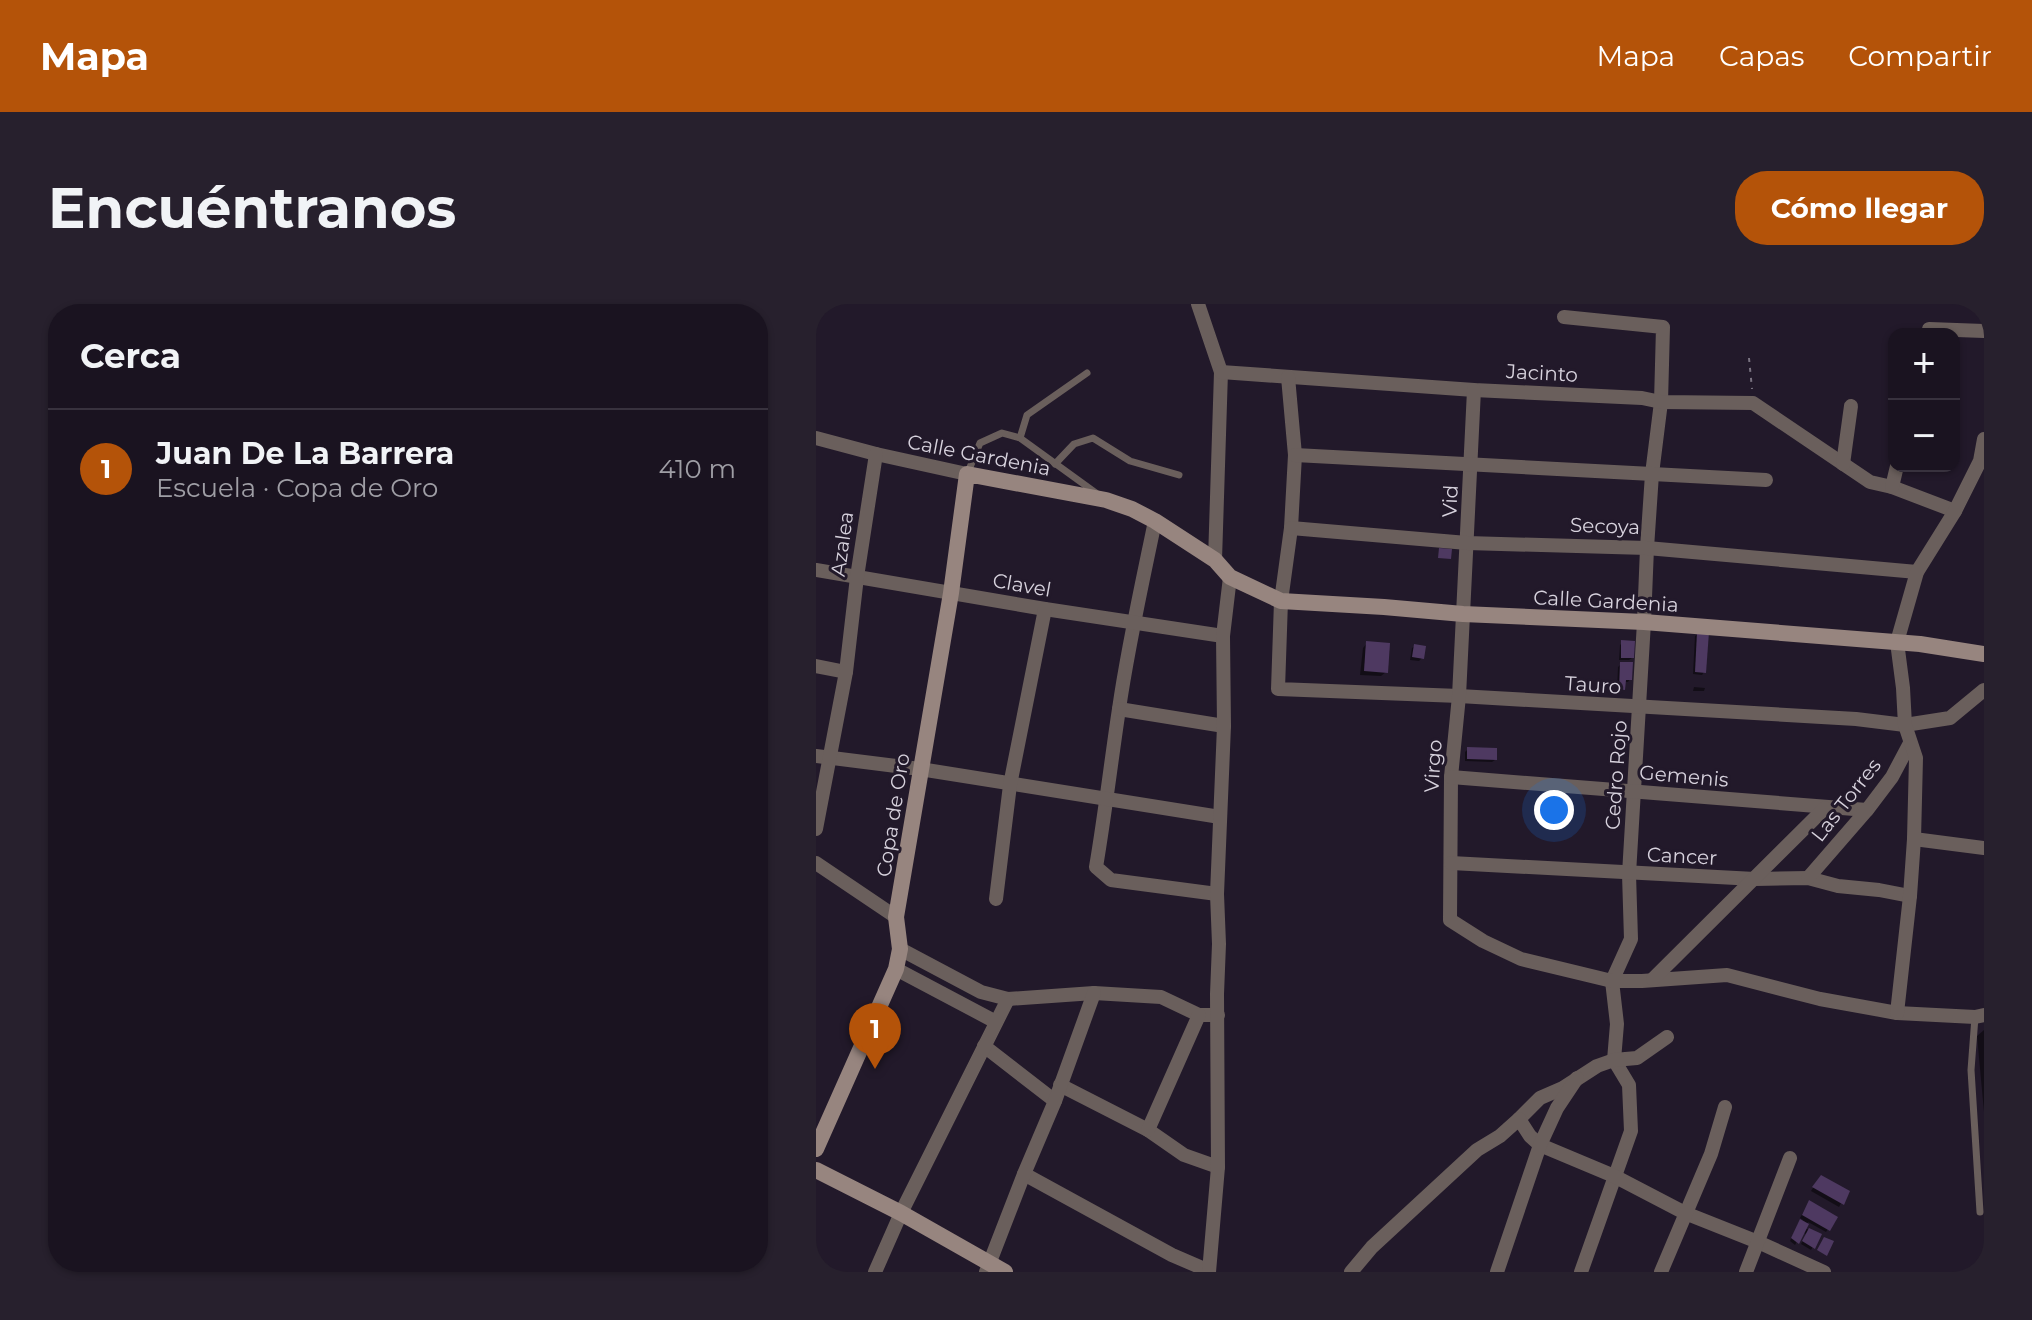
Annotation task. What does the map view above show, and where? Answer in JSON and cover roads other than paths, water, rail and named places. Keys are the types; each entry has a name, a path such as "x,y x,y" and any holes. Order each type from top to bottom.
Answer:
{"street":[{"path":"1198,304 1221,372 1215,560"},
{"name":"Cedro Rojo","path":"1564,317 1663,327 1661,402 1652,474 1629,874 1631,939 1612,981"},
{"path":"1960,331 1984,331"},
{"name":"Jacinto","path":"1221,372 1642,398 1661,402 1753,403 1843,464"},
{"path":"1281,601 1291,528 1295,455 1288,377"},
{"name":"Vid","path":"1463,614 1474,390"},
{"path":"1851,406 1843,464 1870,482 1955,511"},
{"name":"Calle Gardenia","path":"816,438 967,474 1106,500 1132,509 1215,560 1230,577 1281,601 1463,614 1644,622 1897,642 1984,654"},
{"path":"1897,1013 1910,896 1916,758 1905,725 1897,642 1917,572 1955,511 1980,461 1984,439"},
{"name":"Azalea","path":"816,829 823,757 846,672 876,454"},
{"path":"1295,455 1766,480"},
{"path":"1892,487 1896,472"},
{"name":"Copa de Oro","path":"816,1149 896,969 900,949 896,917 951,593 967,474"},
{"path":"1155,521 1119,709 1096,867 1111,880 1217,894"},
{"name":"Secoya","path":"1291,528 1467,543 1647,548 1917,572"},
{"name":"Clavel","path":"816,570 1223,636"},
{"path":"1024,1174 1172,1255 1209,1271 1218,1167 1217,894 1224,726 1223,636 1230,577"},
{"name":"Tauro","path":"1281,601 1278,689 1459,696 1856,719 1905,725"},
{"path":"996,899 1010,785 1045,609"},
{"name":"Virgo","path":"1463,614 1451,777 1450,920 1483,941 1521,959 1612,981"},
{"path":"816,666 846,672"},
{"path":"1905,725 1950,718 1984,690"},
{"path":"1119,709 1224,726"},
{"name":"Las Torres","path":"1808,878 1892,777 1910,743"},
{"path":"823,757 920,769 1220,817"},
{"name":"Gemenis","path":"1451,777 1867,810"},
{"path":"1653,979 1825,808"},
{"path":"1914,839 1984,848"},
{"path":"816,863 896,917"},
{"name":"Cancer","path":"1451,863 1629,874 1808,878 1838,886 1910,896"},
{"path":"900,949 981,992 1008,999 1094,993 1161,997 1199,1015 1218,1015"},
{"path":"896,969 996,1022"},
{"path":"1581,1272 1631,1131 1629,1085 1614,1060 1617,1024 1612,981 1727,975 1820,999 1897,1013 1980,1016"},
{"path":"988,1268 1055,1101 1094,993"},
{"path":"875,1272 901,1213 1008,999"},
{"path":"1148,1130 1199,1015"},
{"path":"1351,1272 1372,1247 1477,1150 1500,1136 1540,1098 1563,1088 1597,1066 1614,1060 1637,1058 1667,1037"},
{"path":"984,1046 1055,1101"},
{"path":"1497,1272 1540,1145 1557,1108 1577,1078"},
{"path":"1060,1085 1148,1130 1184,1155 1218,1167"},
{"path":"1661,1272 1711,1154 1725,1107"},
{"path":"1519,1119 1540,1145 1614,1176 1685,1213 1824,1272"},
{"path":"1746,1272 1790,1158"},
{"path":"816,1170 901,1213 988,1268 1005,1272"}],"lane":[{"path":"1020,438 1027,415 1087,373"},
{"path":"967,474 980,443 1002,433 1020,438 1106,500"},
{"path":"1055,464 1074,444 1093,438 1130,461 1179,475"},
{"path":"1980,1016 1971,1070 1981,1176 1980,1212"}],"place":[{"name":"Juan De La Barrera","path":"875,1069"}]}
